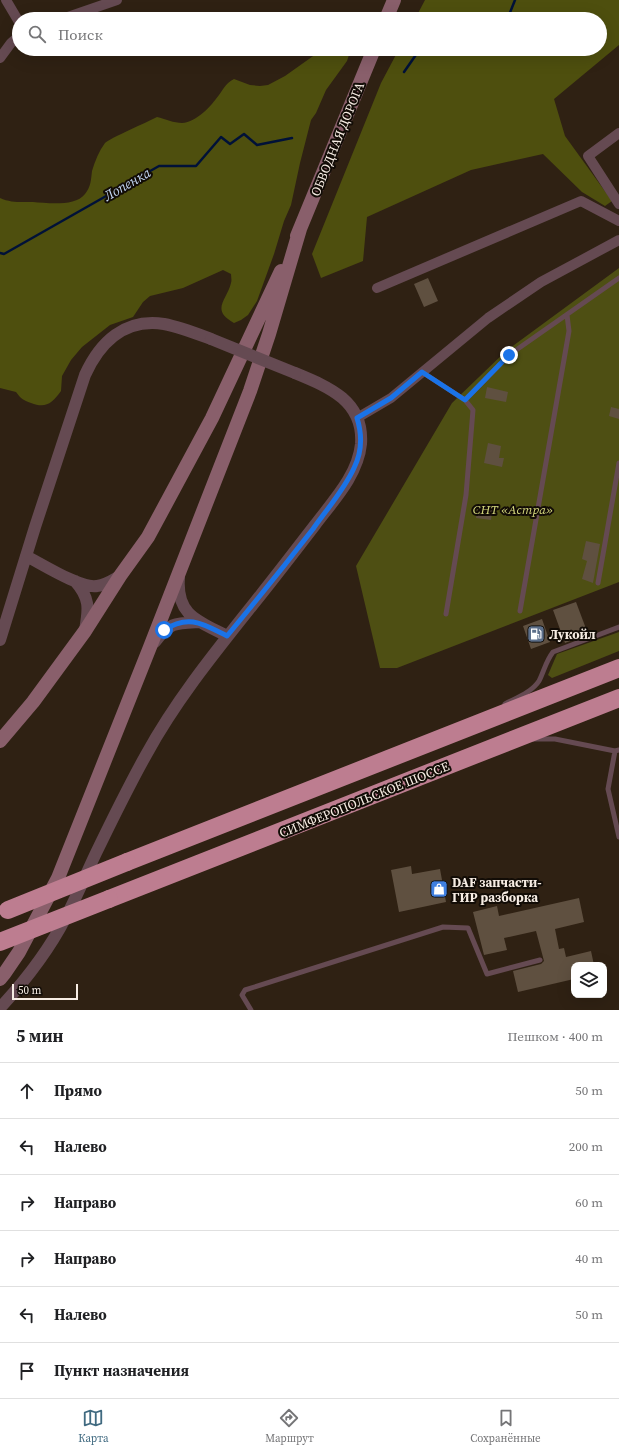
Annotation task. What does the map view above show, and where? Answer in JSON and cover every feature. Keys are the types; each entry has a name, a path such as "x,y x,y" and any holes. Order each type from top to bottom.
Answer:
{"highway":[{"path":"3,912 619,668"},
{"name":"СИМФЕРОПОЛЬСКОЕ ШОССЕ","path":"0,942 619,698"}],"main road":[{"path":"389,12 394,0"},
{"name":"ОБВОДНАЯ ДОРОГА","path":"300,228 371,56"},
{"path":"0,979 19,952 58,878 179,575 250,392 270,334 300,228"},
{"path":"0,741 33,702 85,631 120,576 148,537 212,418 300,228"}],"street":[{"path":"6,0 13,12"},
{"path":"82,12 117,0"},
{"path":"0,58 12,42"},
{"path":"619,132 588,156 619,204"},
{"path":"377,288 582,200 619,221"},
{"path":"357,418 391,398 488,318 541,282 619,240"},
{"path":"0,640 85,375 92,360 99,350 118,333 131,327 144,324 162,324 181,328 295,373 332,390 342,397 350,406 357,418 361,431 360,446 355,467 342,490 294,554 227,636 198,675 146,754 97,851 66,918 36,965 0,1008"},
{"path":"26,556 87,586 96,586 106,583 120,576"},
{"path":"179,575 178,590 181,602 189,614 199,622 227,636"},
{"path":"75,581 83,590 87,600 88,612 85,631"},
{"path":"150,647 164,630 172,625 182,622 199,622"}],"lane":[{"path":"465,400 509,355 619,278"},
{"path":"520,611 569,331 567,315"},
{"path":"422,372 465,400 473,410 466,495 446,614"},
{"path":"598,583 619,464"},
{"path":"502,706 535,686 548,658 553,652 619,627"},
{"path":"472,726 496,710"},
{"path":"514,739 555,739 617,751 608,789 619,837"},
{"path":"251,1010 242,995 245,990 444,927 468,928 487,974 540,960"}],"green space":[{"name":"СНТ «Астра»","path":"619,268 619,582 397,668 380,668 356,566 452,403 506,351"},
{"path":"619,632 619,651 552,678 548,675 557,654"}],"shaded area":[{"path":"425,0 619,0 619,45 607,55 607,12 419,12"},
{"path":"313,56 349,56 347,61 326,90 316,113 311,120 291,205 284,221 257,301 248,315 234,323 223,314 221,309 222,304 231,283 231,274 223,270 183,288 150,296 143,302 133,317 110,325 82,347 71,360 62,376 61,391 52,402 45,405 36,405 22,399 16,392 0,388 0,198 16,202 68,203 75,201 85,194 90,186 92,171 96,160 103,146 108,141 157,117 179,123 193,120 208,108 227,84 234,79 250,85 260,86 268,85 285,76"},
{"path":"395,56 606,56 554,99 565,136 612,201 605,206 582,192 543,154 471,170 367,217 363,261 321,278 312,254 381,83"}],"building":[{"path":"428,278 438,301 424,307 414,284"},
{"path":"487,387 508,392 506,402 485,398"},
{"path":"611,407 619,409 619,419 609,416"},
{"path":"488,443 501,446 499,458 504,458 502,467 484,463"},
{"path":"478,505 493,507 491,520 476,518"},
{"path":"586,541 600,544 593,583 582,579 587,561 582,559"},
{"path":"576,602 588,634 565,643 553,610"},
{"name":"Лукойл","path":"542,619 550,642 531,649 523,626"},
{"path":"411,866 412,874 440,869 446,902 399,912 391,870"},
{"path":"579,898 584,922 555,929 559,949 564,948 566,957 591,951 593,962 571,962 571,980 518,992 513,971 541,964 544,961 536,931 504,938 507,950 484,955 473,912 497,906 499,916"}],"waterway":[{"name":"Лопенка","path":"510,12 515,0"},
{"name":"Лопенка","path":"404,72 415,56"},
{"name":"Лопенка","path":"0,253 4,254 159,166 196,166 221,137 230,144 244,134 257,145 292,138"}],"place":[{"name":"Лукойл","path":"536,634"},
{"name":"DAF запчасти- ГИР разборка","path":"439,889"}],"route":[{"path":"164,630 172,625 182,622 199,622 227,636 294,554 342,490 355,467 360,446 361,431 357,418 391,398 422,372 465,400 509,355"}]}
